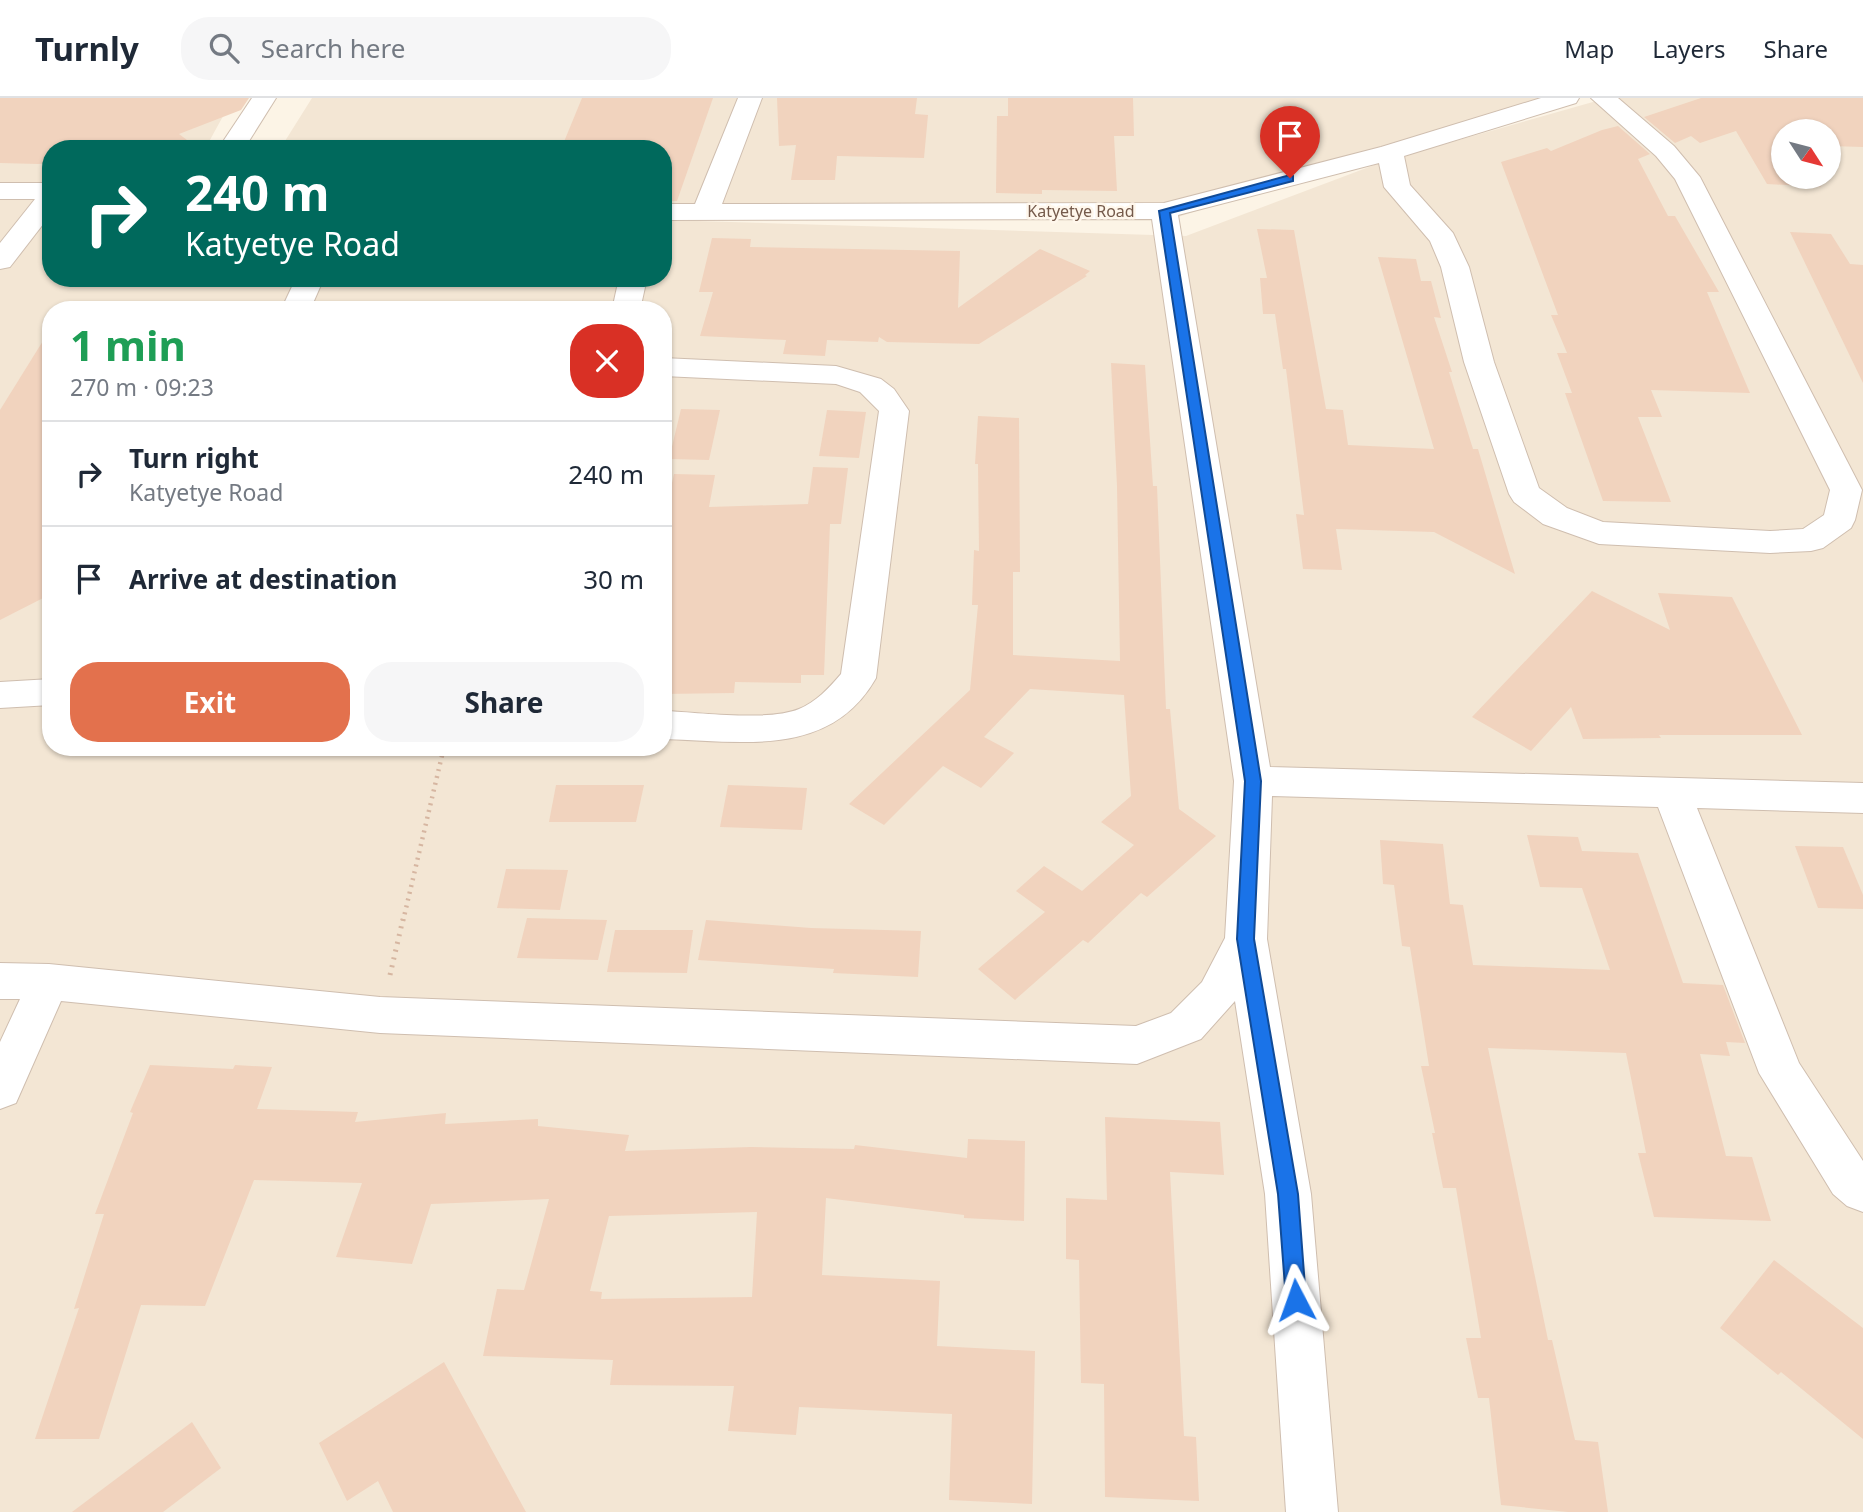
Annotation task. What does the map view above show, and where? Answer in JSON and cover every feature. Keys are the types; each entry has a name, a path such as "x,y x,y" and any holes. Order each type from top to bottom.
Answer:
{"street":[{"path":"237,140 264,98"},
{"path":"705,213 750,98"},
{"name":"Katyetye Road","path":"672,212 1164,211 1390,152 1567,98"},
{"path":"1390,152 1397,187 1443,239 1455,267 1479,362 1525,494 1555,516 1599,533 1770,542 1811,540 1839,520 1846,490 1687,177 1665,151 1603,98"},
{"path":"0,191 42,193"},
{"path":"0,261 42,206"},
{"path":"1164,211 1253,781 1246,939 1288,1194 1312,1512"},
{"path":"672,367 836,375 859,380 884,394 894,411 858,678 840,700 811,719 782,727 672,724"},
{"path":"0,695 42,693"},
{"path":"1253,781 1863,798"},
{"path":"1671,792 1782,1073 1849,1179 1863,1191"},
{"path":"0,981 49,982 380,1015 1137,1045 1186,1026 1217,995 1246,939"},
{"path":"0,1089 49,982"}],"path":[{"path":"380,1015 442,756"}],"shaded area":[{"path":"0,98 233,98 210,140 42,140 42,287 672,287 672,220 1186,236 1385,161 1607,98 1863,98 1863,1512 0,1512"},
{"path":"312,98 1545,98 1175,218 672,206 672,140 286,140"}],"building":[{"path":"0,98 249,98 241,110 179,134 187,140 42,140 42,164 0,163"},
{"path":"582,98 713,98 677,201 672,201 672,140 565,140"},
{"path":"777,98 917,98 915,114 928,115 924,158 837,156 835,180 791,180 796,145 779,146"},
{"path":"1008,98 1133,98 1134,136 1114,136 1117,191 1042,190 1042,194 996,193 997,116 1008,116"},
{"path":"1701,98 1863,98 1863,147 1841,146 1841,119 1771,119 1771,184 1767,184 1736,131 1700,143 1691,136 1675,143 1644,117"},
{"path":"1618,126 1650,154 1638,159 1668,216 1675,216 1719,292 1707,292 1750,393 1651,390 1662,417 1638,417 1671,502 1603,501 1565,393 1572,393 1557,353 1567,353 1551,315 1558,315 1501,162 1547,148 1551,151"},
{"path":"1257,229 1294,230 1326,409 1343,410 1348,445 1434,449 1378,257 1416,259 1421,281 1431,281 1441,318 1434,317 1452,372 1449,372 1473,449 1478,449 1515,574 1434,532 1336,529 1342,570 1303,569 1296,514 1304,515 1286,369 1283,369 1275,314 1263,314 1260,278 1267,278"},
{"path":"1790,232 1831,234 1850,264 1863,265 1863,383"},
{"path":"712,238 751,239 750,247 960,251 958,308 1040,249 1090,271 1085,275 1087,276 979,344 887,342 879,337 878,342 827,340 825,356 783,354 786,340 700,336 713,292 699,292"},
{"path":"42,342 42,599 0,620 0,410"},
{"path":"1111,363 1145,365 1153,486 1157,486 1166,709 1170,709 1179,809 1216,836 1147,897 1141,893 1088,943 1083,940 1015,1000 978,969 1045,912 1016,891 1044,866 1082,891 1134,845 1101,822 1131,796 1124,695 1030,689 984,737 1014,753 981,788 943,766 884,825 849,804 970,690 978,605 972,605 974,550 979,551 978,464 975,464 978,416 1019,418 1020,572 1013,572 1013,655 1120,661 1117,486"},
{"path":"681,409 720,410 709,460 672,459 672,446"},
{"path":"827,410 866,412 859,458 819,456"},
{"path":"813,467 848,468 841,524 830,524 824,675 801,675 801,683 735,682 734,693 672,694 674,474 715,475 709,507 808,504"},
{"path":"1592,591 1670,630 1658,593 1732,597 1802,735 1659,735 1661,738 1583,739 1571,707 1531,751 1472,717"},
{"path":"556,785 644,785 636,822 549,822"},
{"path":"728,785 807,788 802,830 720,827"},
{"path":"1527,835 1578,837 1582,851 1638,853 1683,983 1723,985 1745,1043 1726,1042 1730,1056 1700,1054 1726,1156 1752,1157 1771,1221 1654,1217 1638,1153 1646,1153 1626,1053 1488,1048 1548,1340 1552,1340 1575,1440 1598,1442 1608,1512 1568,1512 1501,1505 1489,1398 1478,1398 1466,1338 1481,1338 1456,1188 1443,1188 1421,1066 1429,1066 1410,947 1402,946 1394,885 1383,884 1380,840 1443,844 1450,904 1463,905 1473,965 1610,970 1582,888 1540,887"},
{"path":"1795,846 1843,847 1863,895 1863,909 1818,908"},
{"path":"506,869 568,870 560,910 497,908"},
{"path":"527,918 607,920 598,960 517,958"},
{"path":"706,920 811,928 921,931 918,977 833,973 834,969 698,960"},
{"path":"615,930 693,930 687,973 607,972"},
{"path":"150,1065 233,1069 235,1065 272,1067 257,1109 358,1112 355,1122 446,1113 445,1124 538,1119 538,1126 629,1135 625,1151 751,1147 854,1149 855,1145 967,1158 968,1139 1025,1141 1024,1221 964,1218 964,1215 826,1198 822,1275 940,1281 937,1346 1035,1351 1032,1504 949,1500 952,1414 799,1407 796,1435 728,1431 734,1386 610,1385 613,1360 483,1356 497,1289 524,1290 549,1199 431,1204 412,1264 336,1257 362,1183 254,1180 205,1306 141,1305 99,1439 35,1439 79,1308 74,1309 104,1214 95,1214 133,1113 130,1112","holes":["757,1212 752,1297 601,1299 602,1292 590,1291 609,1216"]},
{"path":"1105,1117 1220,1122 1224,1175 1170,1172 1184,1436 1196,1437 1199,1501 1105,1497 1104,1384 1081,1383 1079,1260 1066,1259 1066,1198 1107,1200"},
{"path":"1774,1260 1863,1328 1863,1439 1781,1372 1778,1375 1720,1328"},
{"path":"444,1362 526,1512 393,1512 378,1481 347,1501 319,1443"},
{"path":"192,1422 221,1468 163,1512 72,1512"}],"route":[{"path":"1290,178 1164,211 1253,781 1246,939 1288,1194 1296,1300"}]}
